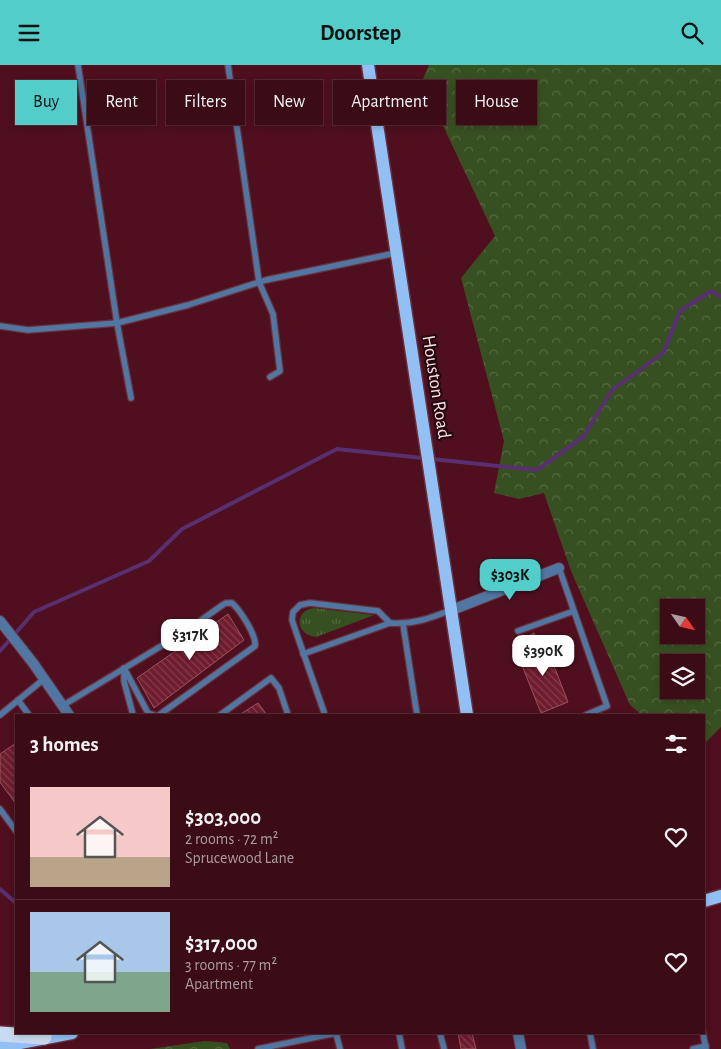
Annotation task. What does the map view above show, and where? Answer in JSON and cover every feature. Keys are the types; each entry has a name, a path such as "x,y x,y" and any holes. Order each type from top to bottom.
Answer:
{"highway":[{"path":"0,1034 44,1037"}],"main road":[{"name":"Houston Road","path":"368,65 467,714"},
{"path":"705,901 721,896"},
{"path":"0,1047 65,1034"}],"street":[{"path":"452,610 559,568"},
{"path":"0,621 66,711"},
{"path":"518,1034 521,1049"}],"lane":[{"path":"78,65 117,323 131,399"},
{"path":"228,65 259,282 273,314 280,371 270,377"},
{"path":"0,326 28,330 117,323 188,305 259,282 396,253"},
{"path":"559,568 607,705 588,714"},
{"path":"66,711 124,668 186,631 226,603 232,603 237,607 255,638 255,646 160,714"},
{"path":"326,714 292,620 293,612 300,605 310,603 378,611 390,623"},
{"path":"304,654 390,623 404,624 428,619 452,610"},
{"path":"518,631 574,611"},
{"path":"404,624 417,714"},
{"path":"124,668 124,681 133,714"},
{"path":"124,668 148,713 151,714"},
{"path":"222,714 271,678 279,688 288,714"},
{"path":"0,715 44,679"},
{"path":"18,700 27,714"},
{"path":"0,809 15,830"},
{"path":"258,1049 331,1034"},
{"path":"336,1034 340,1049"},
{"path":"399,1034 402,1049"},
{"path":"440,1034 444,1049"},
{"path":"590,1034 594,1049"},
{"path":"693,1049 706,1048 703,1034"}],"green space":[{"path":"429,65 721,65 721,727 705,743 705,714 641,714 630,705 571,571 544,493 519,499 494,493 504,441 461,278 495,236 443,125 446,125 446,80 422,80"},
{"path":"314,608 374,615 316,637 304,632 300,623 303,613"},
{"path":"205,1041 227,1043 230,1049 150,1049"}],"building":[{"path":"228,614 244,640 154,708 137,678"},
{"path":"534,633 540,651 547,648 568,702 541,713 523,668 528,663 528,653 521,640"},
{"path":"258,703 266,714 241,714"},
{"path":"15,744 15,803 0,782 0,754"},
{"path":"458,1034 472,1034 476,1049 461,1049"}],"waterway":[{"path":"0,651 34,612 149,561 182,529 337,449 537,470 583,437 612,390 663,353 680,311 711,291 721,297"},
{"path":"0,889 15,902"}]}
